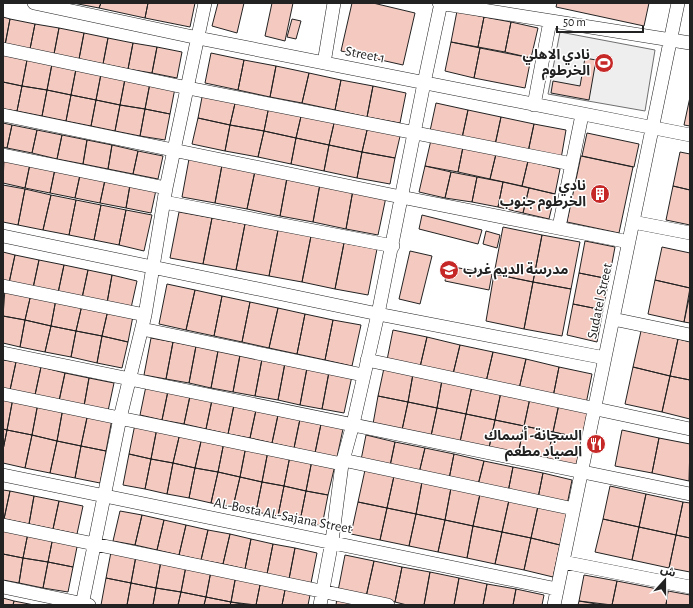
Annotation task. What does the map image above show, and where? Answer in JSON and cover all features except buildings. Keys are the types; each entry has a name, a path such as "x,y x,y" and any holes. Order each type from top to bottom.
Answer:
{"street":[{"path":"3,587 84,604 94,544 120,418 145,315 166,188 205,3"},
{"path":"324,63 334,3"},
{"path":"320,605 332,541 343,462 393,246 401,198 440,3 510,9 550,21 690,43"},
{"name":"Sudatel Street","path":"554,605 678,3"},
{"name":"Street 1","path":"41,4 198,38 534,104 582,115 653,126 690,135"},
{"path":"534,104 550,21"},
{"path":"3,50 414,134 572,164"},
{"path":"3,115 401,198 559,227 629,242"},
{"path":"559,227 582,115"},
{"path":"3,156 166,188"},
{"path":"164,202 393,246"},
{"path":"633,222 690,233"},
{"path":"3,236 378,314 605,358"},
{"path":"3,286 145,315"},
{"path":"613,319 690,335"},
{"path":"142,329 363,375"},
{"path":"3,353 690,494"},
{"path":"367,360 690,429"},
{"path":"3,394 574,510"},
{"name":"AL-Bosta AL-Sajana Street","path":"3,475 332,541 557,589"},
{"path":"3,525 275,580 323,592 388,605"},
{"path":"563,562 690,587"}],"shaded area":[{"name":"نادي الاهلي الخرطوم","path":"560,32 655,50 645,111 548,94"}],"place":[{"name":"نادي الاهلي الخرطوم","path":"604,63"},
{"name":"نادي الخرطوم جنوب","path":"600,194"},
{"name":"مدرسة الديم غرب","path":"449,270"},
{"name":"السجانة- أسماك الصياد مطعم","path":"596,444"}]}
